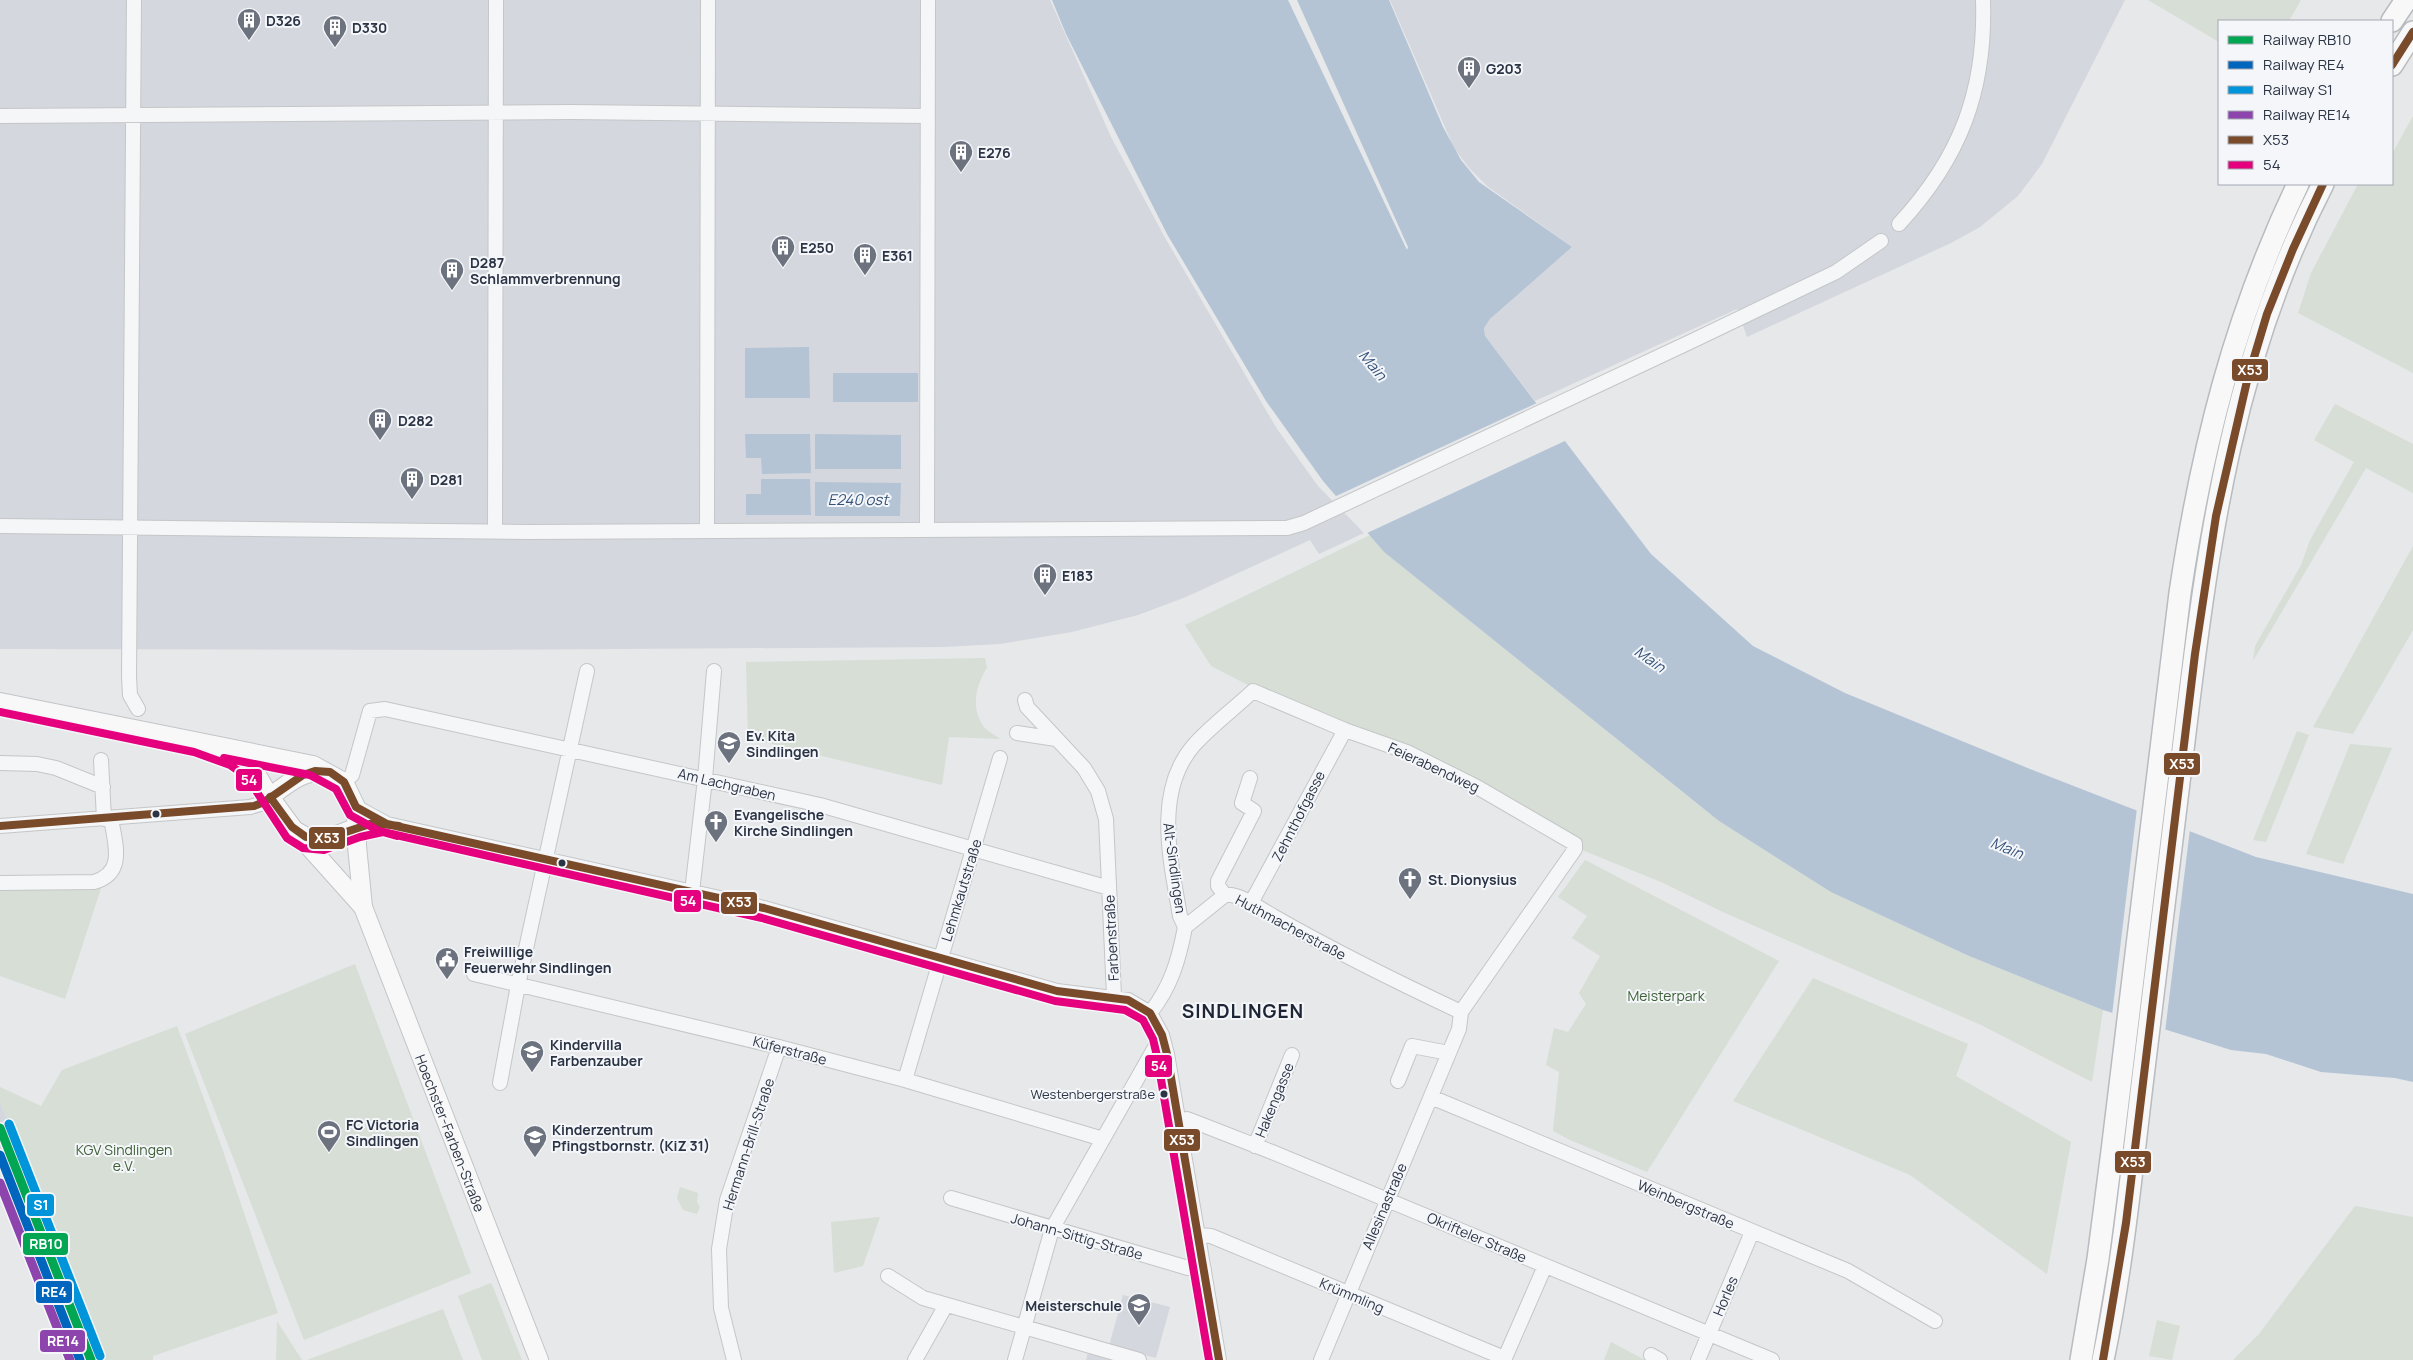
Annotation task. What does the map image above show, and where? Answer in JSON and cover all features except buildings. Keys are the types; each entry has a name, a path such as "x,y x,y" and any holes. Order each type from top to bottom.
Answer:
{"highway":[{"path":"2393,20 2406,0"},
{"path":"2393,63 2413,32"},
{"path":"2081,1360 2098,1259 2112,1152 2189,532 2209,432 2243,313 2263,261 2298,185"},
{"path":"2103,1360 2134,1158 2191,685 2216,508 2242,394 2284,269 2323,185"}],"main road":[{"name":"Hoechster-Farben-Straße","path":"0,702 314,765 337,777 355,804 363,907 539,1360"},
{"name":"Hoechster-Farben-Straße","path":"197,742 235,756 249,766 259,777 270,797 292,826 363,907"},
{"path":"270,797 295,778 315,771 337,777"},
{"path":"295,778 285,799 284,809 292,826 313,840 322,840 357,827"},
{"path":"335,836 348,824 355,804"}],"street":[{"path":"134,0 132,526 129,677 130,694 138,709"},
{"path":"495,532 496,0"},
{"path":"707,531 708,0"},
{"path":"927,528 928,0"},
{"path":"1898,224 1933,184 1953,152 1966,121 1982,59 1983,0"},
{"path":"0,116 572,112 927,116"},
{"path":"0,526 132,526 495,532 927,528 1201,530 1287,528 1313,519 1836,272 1881,241"},
{"path":"692,892 705,778 714,671"},
{"path":"500,1083 518,985 587,672"},
{"name":"Feierabendweg","path":"1253,691 1345,730 1407,752 1454,775 1573,841 1575,849"},
{"name":"Alt-Sindlingen","path":"1185,927 1180,916 1167,824 1176,776 1193,746 1253,691"},
{"name":"Farbenstraße","path":"1025,700 1027,707 1084,768 1098,791 1106,819 1114,996 1134,1002 1150,1013"},
{"name":"Am Lachgraben","path":"337,777 352,775 370,711 385,709 705,778 820,805 1108,888"},
{"name":"Zehnthofgasse","path":"1251,903 1345,730"},
{"path":"1017,733 1056,739"},
{"name":"Lehmkautstraße","path":"905,1080 1000,758"},
{"path":"0,883 94,882 105,879 110,875 116,857 107,818 101,760"},
{"path":"0,763 38,764 56,768 103,787"},
{"path":"1225,895 1218,886 1218,881 1254,811 1242,803 1250,778"},
{"path":"0,826 250,807 260,804 270,797"},
{"path":"355,804 383,822 764,908 1057,991 1114,996"},
{"path":"357,827 383,822"},
{"name":"Allesinastraße","path":"1321,1360 1459,1029 1461,1012 1575,849"},
{"name":"Huthmacherstraße","path":"1185,927 1225,895 1230,894 1251,903 1328,947 1461,1012"},
{"path":"1185,927 1178,962 1172,978 1160,1001 1150,1013 1162,1035 1180,1121 1219,1360"},
{"name":"Küferstraße","path":"474,974 779,1047 905,1080 1103,1139"},
{"path":"1015,1360 1052,1229 1162,1035"},
{"path":"1398,1081 1412,1046 1449,1053"},
{"name":"Hermann-Brill-Straße","path":"734,1360 722,1308 719,1249 727,1200 779,1047"},
{"name":"Hakengasse","path":"1255,1146 1292,1055"},
{"name":"Weinbergstraße","path":"1430,1097 1752,1232 1848,1270 1936,1322"},
{"name":"Okrifteler Straße","path":"1180,1121 1187,1119 1195,1122 1387,1199 1772,1360"},
{"name":"Johann-Sittig-Straße","path":"951,1198 1188,1268 1204,1269"},
{"name":"Horles","path":"1698,1360 1752,1232"},
{"name":"Krümmling","path":"1198,1235 1211,1236 1504,1359"},
{"path":"1504,1359 1545,1266"},
{"path":"888,1276 924,1298 1139,1360"},
{"path":"915,1360 946,1305"}],"shaded area":[{"path":"0,0 1050,0 1111,137 1164,236 1277,429 1318,486 1364,533 1319,554 1310,540 1186,597 1138,615 1072,632 1000,644 942,647 467,650 0,649"},
{"path":"1390,0 2125,0 2042,164 2018,196 1980,227 1951,243 1747,337 1737,309 1535,401 1485,336 1484,328 1490,319 1572,247 1487,186 1470,169 1454,148"},
{"path":"0,1102 63,1261 99,1360 79,1360 0,1161"},
{"name":"Meisterschule","path":"1123,1295 1170,1307 1156,1358 1109,1346"},
{"name":"Meisterschule","path":"1088,1352 1120,1360 1086,1360"}],"green space":[{"path":"2148,0 2301,0 2290,20 2218,20 2218,41"},
{"path":"2413,116 2413,373 2298,313 2311,273 2357,185 2393,185 2393,152"},
{"path":"2335,404 2413,444 2413,493 2366,468 2253,661 2255,646 2301,565 2310,540 2354,462 2314,440"},
{"path":"1370,535 1384,552 1719,821 1832,892 1969,956 2103,1010 2092,1082 1981,1025 1725,913 1661,882 1577,848 1531,813 1254,688 1211,666 1185,625"},
{"path":"2413,546 2413,630 2353,734 2313,727"},
{"path":"985,658 987,668 980,682 976,697 977,712 984,727 1000,739 949,737 942,785 748,738 746,662"},
{"path":"2297,731 2309,735 2266,842 2253,840"},
{"path":"2350,744 2392,748 2343,864 2306,854"},
{"name":"Meisterpark","path":"1585,860 1779,961 1647,1172 1553,1131 1559,1072 1546,1065 1554,1028 1568,1032 1586,1004 1579,993 1600,956 1572,938 1587,916 1558,897"},
{"path":"102,885 65,999 0,976 0,890"},
{"name":"FC Victoria Sindlingen","path":"355,964 471,1273 304,1340 185,1034"},
{"path":"1813,978 1968,1044 1956,1076 2071,1142 2047,1274 1910,1175 1733,1101"},
{"name":"KGV Sindlingen e.V.","path":"177,1026 221,1145 278,1313 153,1356 153,1360 99,1360 0,1102 0,1087 41,1106 62,1070"},
{"path":"680,1187 698,1193 697,1202 700,1207 697,1214 683,1210 677,1198"},
{"path":"2355,1206 2413,1217 2413,1360 2233,1360 2259,1334"},
{"path":"880,1217 863,1266 834,1273 831,1222"},
{"path":"491,1283 522,1360 482,1360 458,1296"},
{"path":"443,1309 463,1360 307,1360"},
{"path":"2157,1320 2180,1326 2172,1360 2149,1356"},
{"path":"277,1321 302,1360 276,1360"},
{"path":"1611,1342 1645,1360 1604,1360"}],"water":[{"name":"Main","path":"1052,0 1288,0 1407,250 1408,247 1297,0 1389,0 1443,127 1461,160 1479,182 1572,247 1490,319 1484,328 1485,336 1651,554 1753,646 1845,693 2030,769 2256,857 2413,894 2413,1082 2395,1078 2321,1072 2266,1054 2231,1050 2103,1010 1969,956 1831,892 1719,821 1384,552 1323,481 1266,401 1167,234 1066,34"},
{"path":"809,347 810,398 745,398 745,348"},
{"path":"833,373 918,373 918,402 833,402"},
{"path":"745,434 810,434 811,473 762,474 761,458 746,458"},
{"path":"815,434 901,435 901,469 815,469"},
{"path":"761,479 810,479 811,515 746,515 746,494 761,494"},
{"name":"E240 ost","path":"815,482 901,483 900,516 815,516"}],"pier":[{"path":"1539,402 1567,440 1365,534 1334,497"},
{"path":"2137,808 2190,829 2165,1032 2112,1015"}],"rail line":[{"name":"S1","path":"9,1124 100,1356"},
{"name":"RB10","path":"0,1128 91,1360"},
{"name":"RE4","path":"0,1155 80,1360"},
{"name":"RE14","path":"0,1183 70,1360"}],"transit line":[{"name":"X53","path":"2393,63 2413,32"},
{"name":"X53","path":"2103,1360 2126,1223 2195,654 2216,516 2247,381 2267,314 2293,249 2323,185"},
{"name":"54","path":"0,712 194,752 230,765 247,777 287,838 303,848 324,850 360,837 383,832 762,918 1055,1001 1125,1010 1143,1020 1153,1039 1209,1360"},
{"name":"54","path":"224,758 310,775 336,789 350,815 379,831 397,836"},
{"name":"X53","path":"0,826 254,806 264,802 303,775 315,771 330,772 344,782 356,807 387,824 764,908 1057,991 1128,1000 1150,1013 1162,1035 1167,1054 1219,1360"},
{"name":"X53","path":"270,797 292,827 306,837 328,838 373,823 399,826"}],"place":[{"name":"D326","path":"249,41"},
{"name":"D330","path":"335,48"},
{"name":"G203","path":"1469,89"},
{"name":"E276","path":"961,173"},
{"name":"E250","path":"783,268"},
{"name":"E361","path":"865,276"},
{"name":"D287 Schlammverbrennung","path":"452,291"},
{"name":"D282","path":"380,441"},
{"name":"D281","path":"412,500"},
{"name":"E183","path":"1045,596"},
{"name":"Ev. Kita Sindlingen","path":"729,764"},
{"name":"Evangelische Kirche Sindlingen","path":"716,843"},
{"name":"St. Dionysius","path":"1410,900"},
{"name":"Freiwillige Feuerwehr Sindlingen","path":"447,980"},
{"name":"Kindervilla Farbenzauber","path":"532,1073"},
{"name":"Westenbergerstraße","path":"1164,1094"},
{"name":"FC Victoria Sindlingen","path":"329,1153"},
{"name":"Kinderzentrum Pfingstbornstr. (KiZ 31)","path":"535,1158"},
{"name":"Meisterschule","path":"1139,1326"}],"district":[{"name":"SINDLINGEN","path":"1243,1011"}]}
